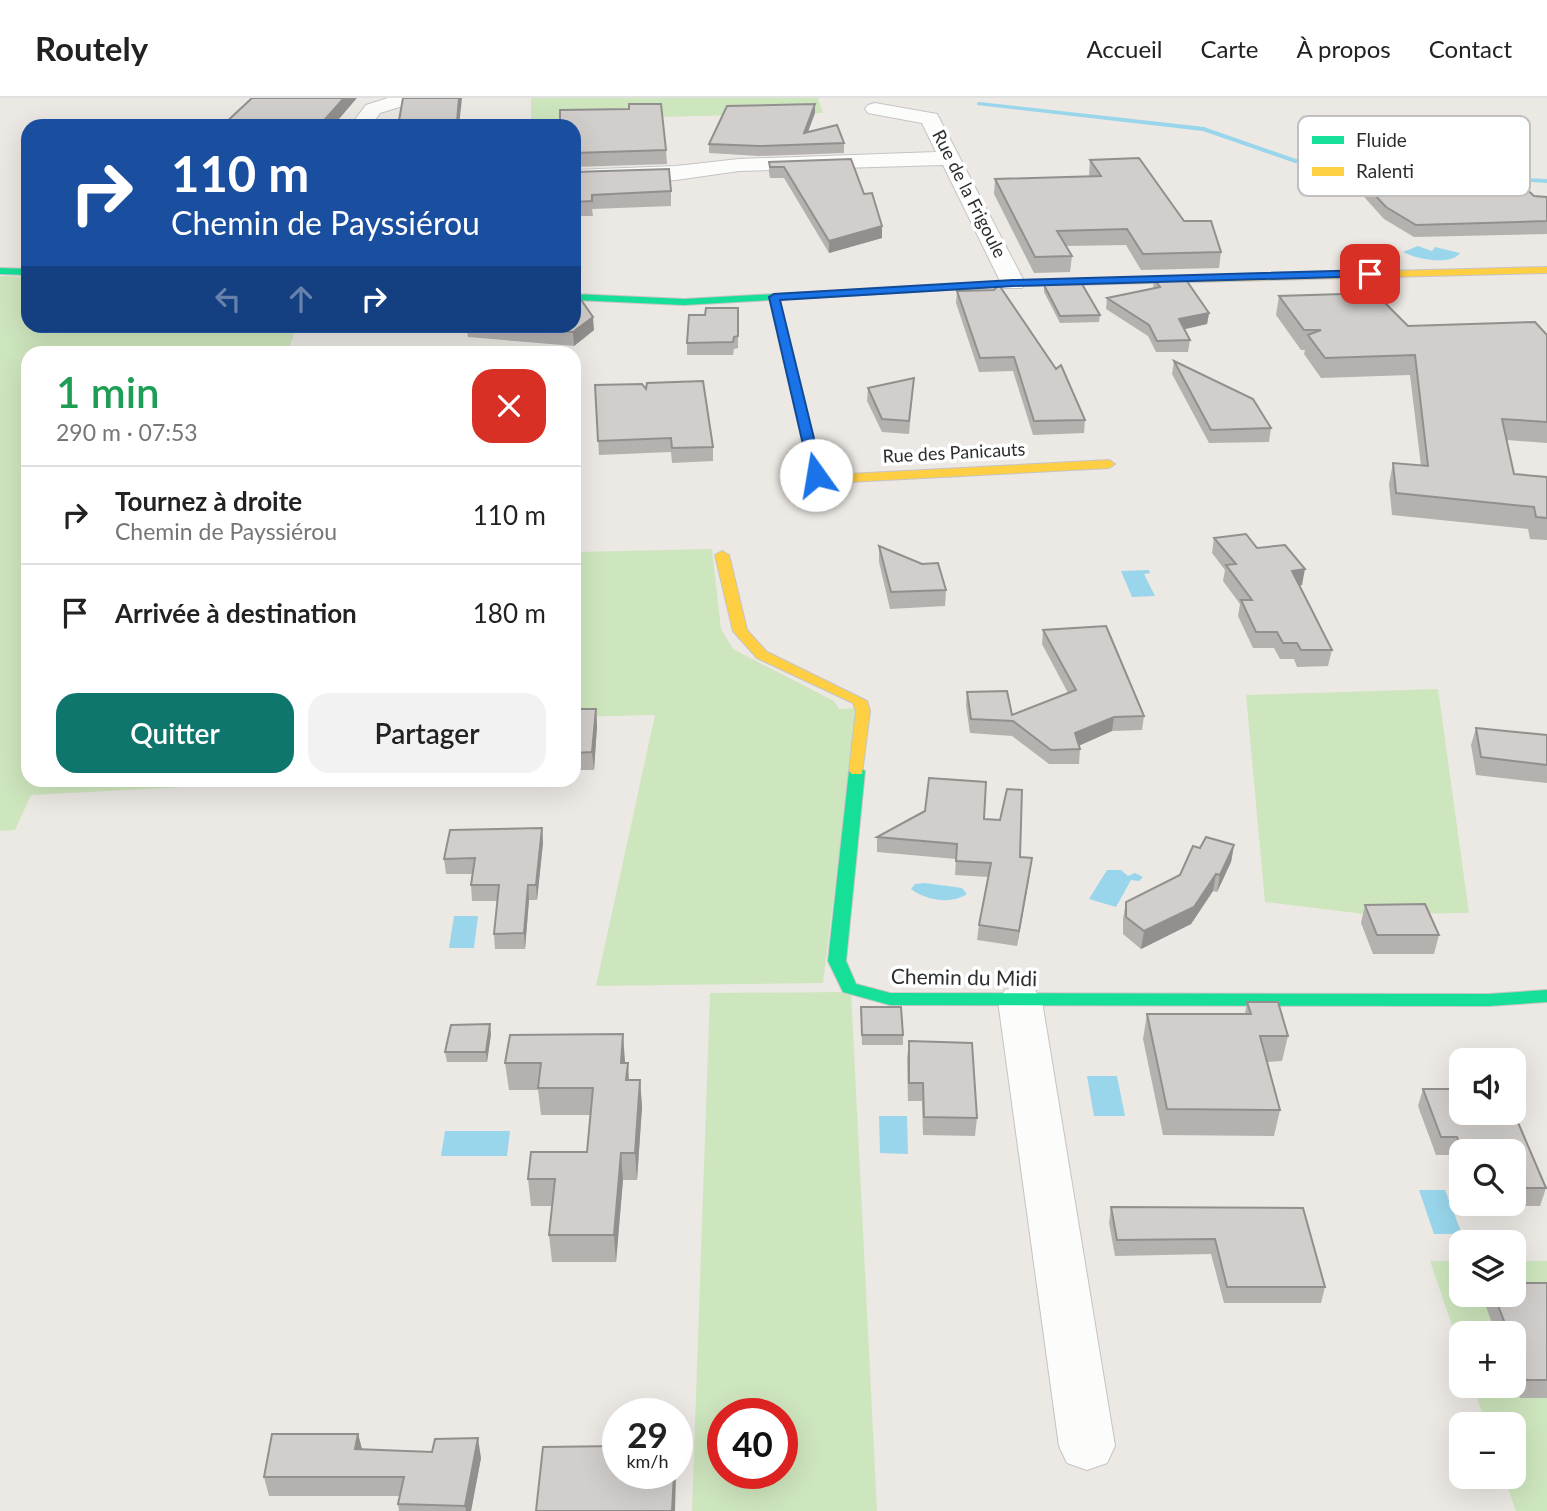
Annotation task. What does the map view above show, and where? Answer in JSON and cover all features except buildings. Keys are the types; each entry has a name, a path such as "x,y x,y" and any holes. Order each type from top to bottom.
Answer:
{"street":[{"path":"365,119 373,109 409,98"},
{"name":"Rue de la Frigoule","path":"876,109 930,118 1013,283"},
{"path":"581,177 677,173 739,165 950,158"},
{"path":"0,271 21,272"},
{"path":"581,298 684,302 1013,283 1547,272"},
{"name":"Rue des Panicauts","path":"774,297 816,475 829,479 1110,464"},
{"name":"Chemin du Midi","path":"722,555 740,631 762,654 860,701 863,711 837,961 849,988 890,999 1489,1000 1547,996"},
{"path":"1020,1000 1087,1446"}],"green space":[{"path":"531,98 818,98 823,113 573,119 531,119"},
{"path":"0,276 21,277 21,333 294,333 290,346 21,346 21,787 185,787 31,795 15,830 0,831"},
{"path":"712,549 721,629 733,649 834,701 839,709 857,708 823,983 596,986 655,715 581,717 581,552"},
{"path":"1438,689 1469,913 1364,914 1265,902 1246,695"},
{"path":"851,992 877,1511 692,1511 710,993"},
{"path":"1430,1261 1449,1261 1449,1307 1526,1307 1526,1261 1547,1261 1547,1511 1516,1511 1508,1489 1526,1489 1526,1412 1482,1412 1477,1398 1526,1398 1526,1321 1450,1321"}],"water":[{"path":"1418,246 1432,251 1435,247 1460,253 1456,257 1441,260 1424,259 1403,252"},
{"path":"1149,570 1150,573 1144,574 1155,596 1132,597 1121,571"},
{"path":"1107,870 1121,870 1128,876 1135,873 1143,877 1139,881 1131,880 1116,907 1089,899"},
{"path":"915,884 962,888 967,894 938,900 911,889"},
{"path":"454,916 478,916 474,948 449,948"},
{"path":"1087,1076 1117,1076 1125,1116 1094,1116"},
{"path":"879,1116 907,1116 908,1154 880,1153"},
{"path":"445,1131 510,1131 507,1156 441,1156"},
{"path":"1419,1190 1445,1190 1449,1200 1449,1216 1455,1216 1460,1230 1449,1230 1449,1234 1434,1234"}],"waterway":[{"path":"979,104 1204,129 1298,161"},
{"path":"1530,180 1547,181"}],"traffic: fast":[{"path":"0,271 21,272"},
{"path":"581,297 684,302 1030,283"},
{"path":"857,771 837,961 849,988 890,999 1489,1000 1547,996"}],"traffic: slow":[{"path":"1030,283 1547,270"},
{"path":"774,297 816,475 829,479 1109,464"},
{"path":"722,555 740,631 762,655 860,701 863,711 857,771"}],"route":[{"path":"816,475 774,297 1013,283 1370,274"}]}
